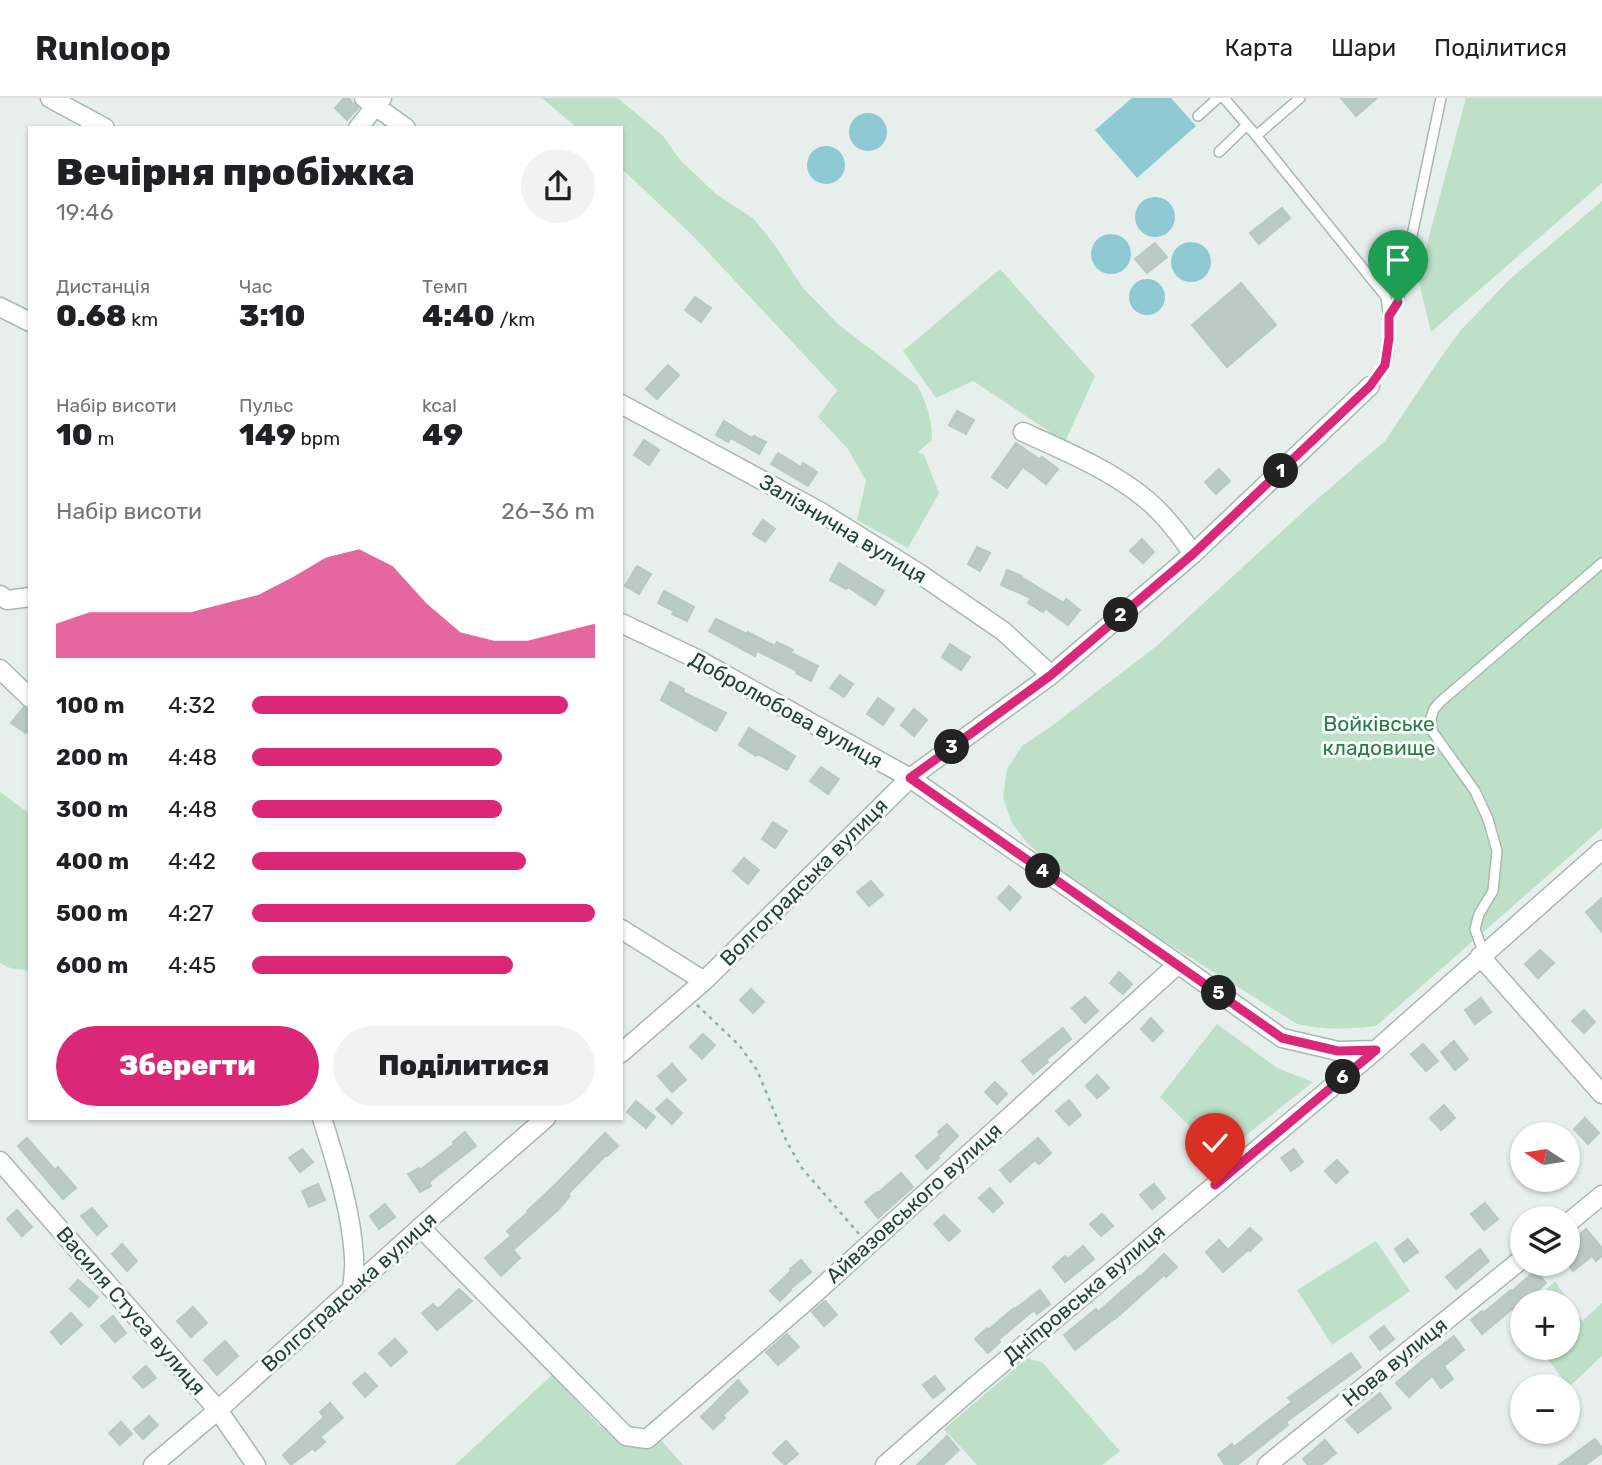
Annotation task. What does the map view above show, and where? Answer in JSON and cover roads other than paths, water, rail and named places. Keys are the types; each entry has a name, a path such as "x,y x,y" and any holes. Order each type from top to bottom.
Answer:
{"street":[{"path":"50,98 101,126"},
{"path":"359,126 374,101 404,126"},
{"path":"0,307 28,321"},
{"name":"Волгоградська вулиця","path":"623,1051 704,981 910,778 1051,675 1193,554 1370,386"},
{"name":"Залізнична вулиця","path":"623,405 819,511 920,574 1003,631 1051,675"},
{"path":"1023,432 1082,459 1127,485 1149,501 1178,532 1193,554"},
{"path":"0,595 7,600 28,597"},
{"name":"Добролюбова вулиця","path":"623,624 697,659 910,778 1282,1038 1338,1051 1376,1050"},
{"path":"0,669 28,696"},
{"name":"Дніпровська вулиця","path":"885,1465 1376,1050 1602,850"},
{"path":"623,930 704,981"},
{"path":"1480,956 1602,1094"},
{"name":"Айвазовського вулиця","path":"420,1227 626,1436 647,1439 869,1244 1178,964"},
{"path":"323,1120 342,1184 350,1224 355,1259 352,1289"},
{"name":"Волгоградська вулиця","path":"153,1465 544,1120"},
{"name":"Василя Стуса вулиця","path":"0,1161 218,1410 256,1465"},
{"path":"1580,1213 1602,1195"},
{"name":"Нова вулиця","path":"1267,1465 1510,1269"}],"lane":[{"path":"1198,116 1218,98"},
{"path":"1224,98 1386,297 1389,338 1385,365 1370,386"},
{"path":"1256,136 1300,98"},
{"path":"1389,316 1398,302 1441,98"},
{"path":"1219,152 1247,125"},
{"path":"1480,956 1482,949 1475,929 1479,914 1493,891 1497,850 1488,819 1475,791 1432,731 1431,718 1440,702 1602,563"}],"water":[{"path":"1132,98 1171,98 1196,126 1137,178 1095,130"},
{"path":"868,113 882,118 887,132 882,146 868,151 854,146 849,132 854,118"},
{"path":"826,146 840,151 845,165 840,179 826,184 812,179 807,165 812,151"},
{"path":"1155,197 1169,203 1175,217 1169,231 1155,237 1141,231 1135,217 1141,203"},
{"path":"1111,234 1119,235 1125,240 1130,246 1130,262 1125,268 1119,273 1111,274 1103,273 1097,268 1092,262 1091,254 1092,246 1097,240 1103,235"},
{"path":"1191,242 1205,248 1211,262 1205,276 1191,282 1177,276 1171,262 1177,248"},
{"path":"1147,279 1159,285 1165,297 1159,309 1147,315 1135,309 1129,297 1135,285"}],"park label":[{"name":"Войківське кладовище","path":"1379,736"}]}
